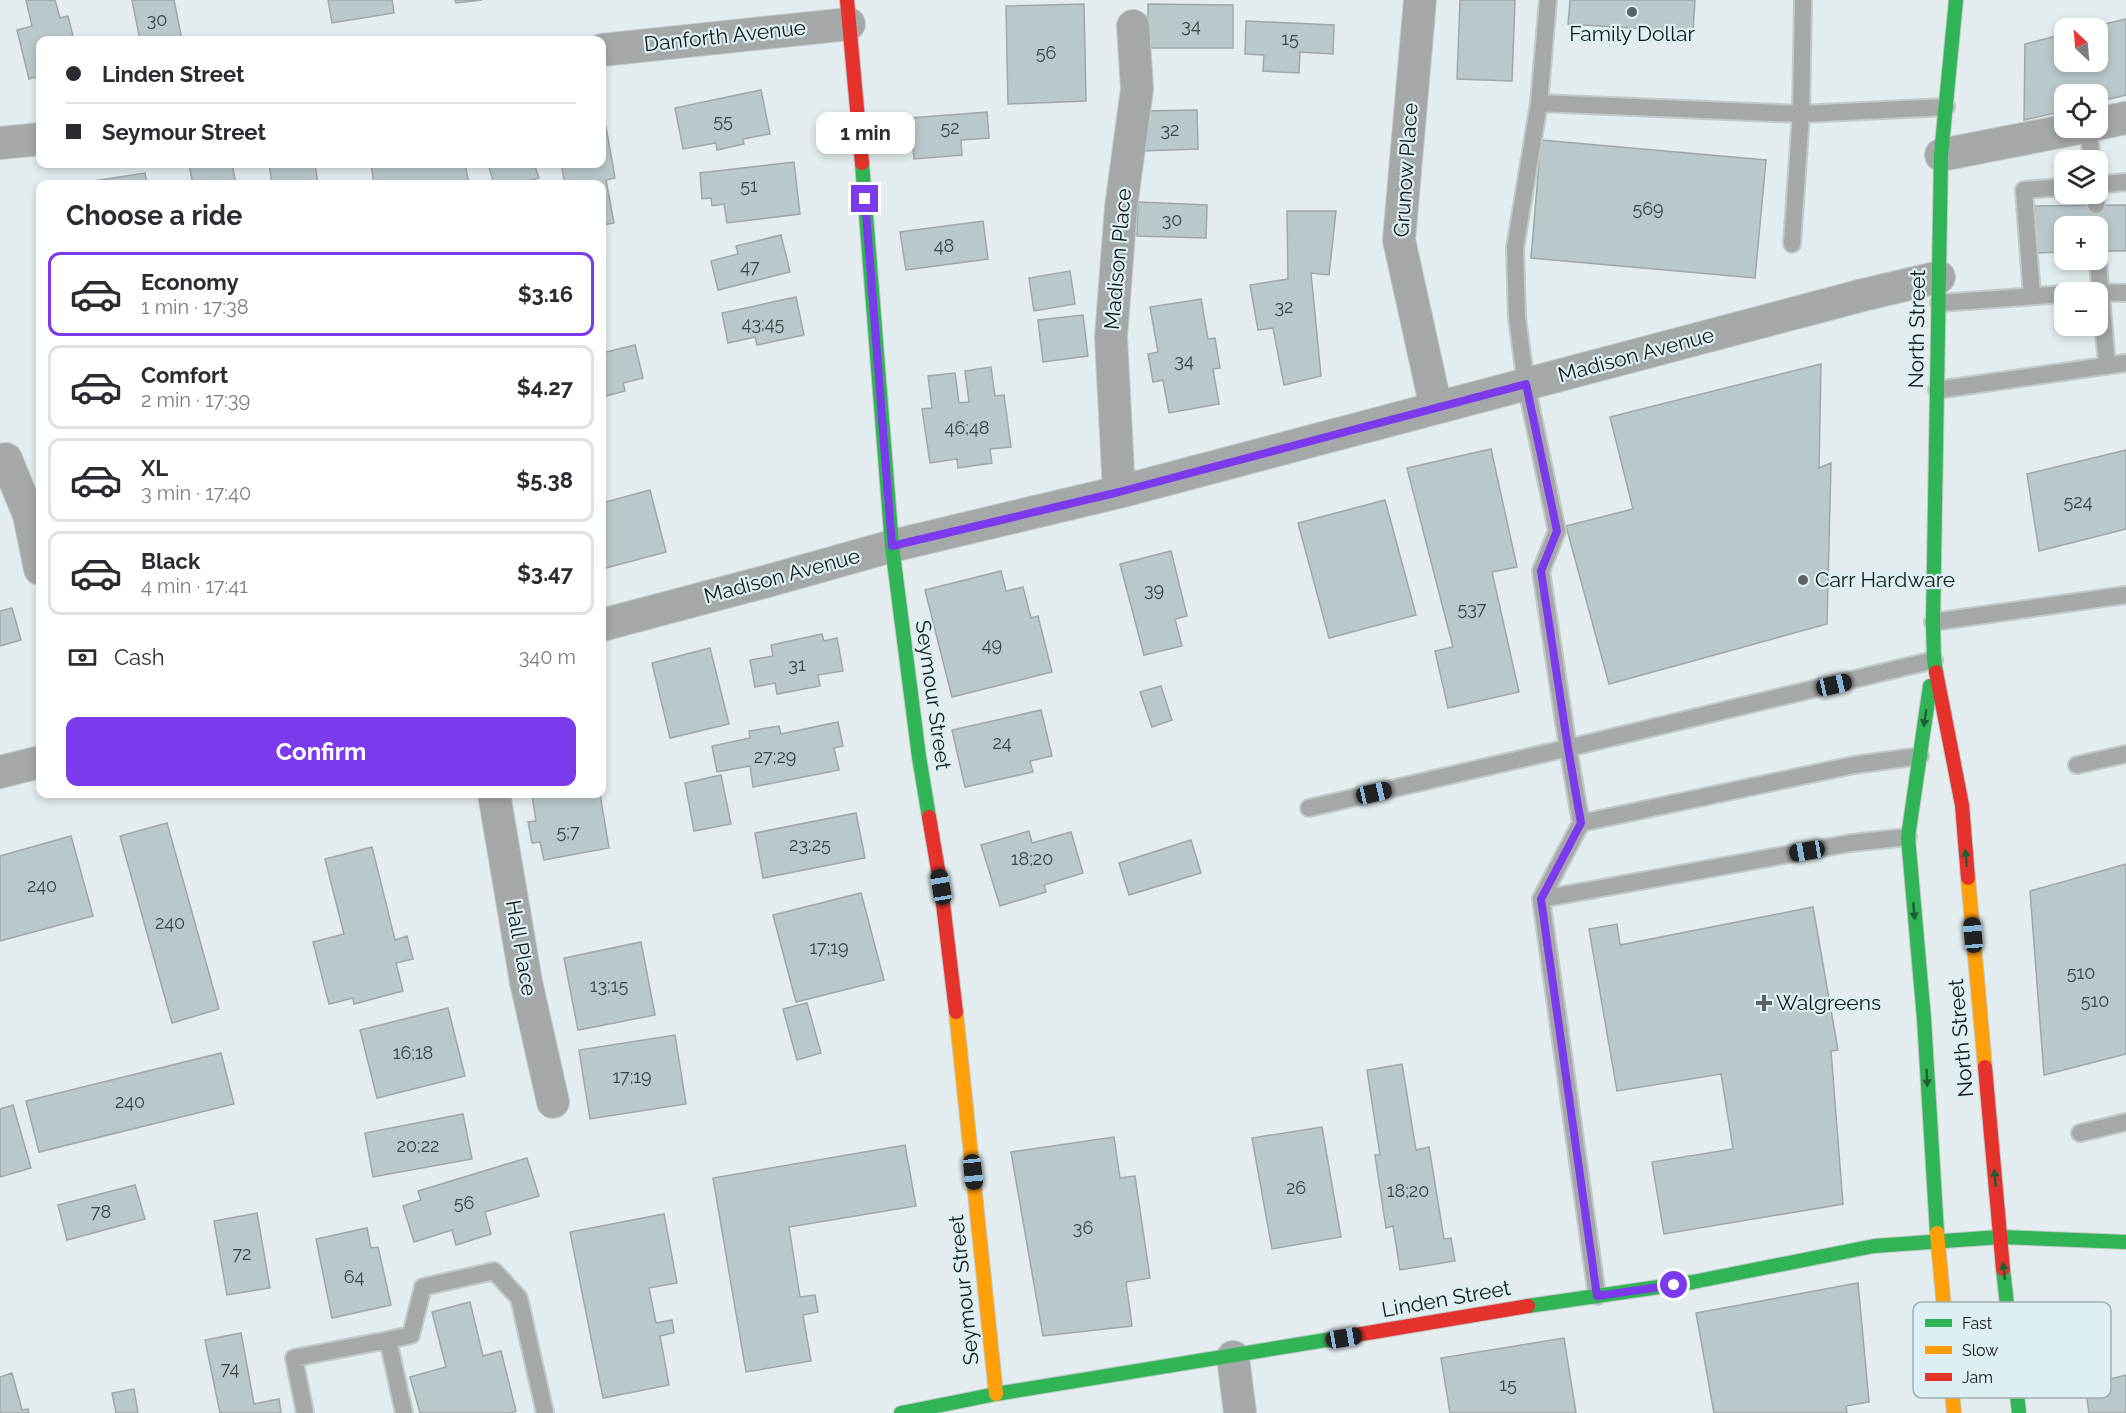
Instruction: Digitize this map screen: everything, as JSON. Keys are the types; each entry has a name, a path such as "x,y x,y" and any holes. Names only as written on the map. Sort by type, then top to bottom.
{"street":[{"name":"Grunow Place","path":"1420,0 1399,240 1436,408"},
{"name":"North Street","path":"1956,0 1941,154 1934,660 1962,805 2007,1302"},
{"name":"Danforth Avenue","path":"606,49 848,12"},
{"name":"Seymour Street","path":"848,12 869,242 892,546 919,757 941,887 967,1107 996,1404"},
{"name":"Madison Place","path":"1119,492 1111,337 1121,207 1137,89 1133,26"},
{"path":"2108,122 2126,118"},
{"path":"1941,154 2054,133"},
{"path":"0,143 36,139"},
{"name":"Madison Avenue","path":"606,624 892,546 1119,492 1885,290 1939,290"},
{"path":"0,460 6,459 29,515 36,549"},
{"name":"North Street","path":"1934,660 1908,837 1924,1019 1944,1302"},
{"path":"0,772 36,763"},
{"name":"Hall Place","path":"495,798 526,982 553,1102"},
{"name":"Linden Street","path":"901,1413 996,1404 1233,1357 1498,1310 1693,1282 1874,1246 2000,1237 2126,1242"},
{"path":"1233,1357 1240,1413"},
{"name":"North Street","path":"1953,1398 1954,1413"},
{"name":"North Street","path":"2017,1398 2019,1413"}],"lane":[{"path":"1548,0 1539,103 1515,248 1517,318 1526,384 1557,531 1541,571 1581,823 1541,899 1597,1296"},
{"path":"1792,244 1801,114 1803,0"},
{"path":"1539,103 1801,114 1946,107"},
{"path":"2108,184 2126,182"},
{"path":"2032,296 2024,190 2054,188"},
{"path":"1939,290 2032,296 2054,295"},
{"path":"2108,292 2126,292"},
{"path":"2103,336 2107,366"},
{"path":"1937,390 2126,363"},
{"path":"1933,622 2126,595"},
{"path":"1309,808 1934,660"},
{"path":"2077,765 2126,754"},
{"path":"1581,823 1854,765 1920,756"},
{"path":"1541,899 1851,843 1908,837"},
{"path":"2080,1132 2126,1122"},
{"path":"305,1413 294,1358 411,1335 423,1287 494,1271 519,1298 545,1413"},
{"path":"388,1340 404,1413"}],"building":[{"path":"26,0 55,0 60,18 68,16 73,36 36,36 36,77 29,79 17,30 32,26"},
{"path":"132,0 174,0 181,36 139,36"},
{"path":"328,0 392,0 394,13 332,23"},
{"path":"455,0 482,0 456,3"},
{"path":"1460,0 1515,0 1512,81 1457,79"},
{"name":"Family Dollar","path":"1570,0 1695,0 1693,32 1568,24"},
{"path":"1084,4 1086,101 1008,104 1006,6"},
{"path":"1148,4 1233,5 1233,48 1148,48"},
{"path":"2126,19 2126,95 2108,99 2108,84 2054,84 2054,113 2024,120 2025,44 2054,37 2054,72 2108,72 2108,23"},
{"path":"1246,21 1334,25 1333,54 1300,52 1299,73 1263,71 1264,55 1245,54"},
{"path":"761,90 770,134 743,139 744,144 717,150 716,143 683,149 675,108"},
{"path":"1197,110 1198,149 1142,151 1141,111"},
{"path":"987,112 989,138 961,140 962,155 914,159 910,118"},
{"path":"606,127 615,178 564,180 562,168 606,168"},
{"path":"1541,140 1766,160 1755,278 1531,258"},
{"path":"794,162 800,214 727,223 724,204 712,206 711,198 702,199 700,173"},
{"path":"190,168 233,168 235,180 192,180"},
{"path":"270,168 316,168 317,180 271,180"},
{"path":"372,168 466,168 468,180 373,180"},
{"path":"489,168 535,168 539,178 532,180 493,180"},
{"path":"145,173 146,180 100,180"},
{"path":"606,180 614,223 606,224"},
{"path":"1138,202 1207,205 1206,238 1137,236"},
{"path":"2126,205 2126,251 2108,251 2108,216 2054,216 2054,252 2035,253 2035,206"},
{"path":"1287,211 1336,211 1329,275 1311,273 1321,376 1284,385 1273,328 1258,330 1250,285 1288,279"},
{"path":"983,221 988,259 906,270 900,232"},
{"path":"781,235 790,272 718,290 711,261 738,254 736,246"},
{"path":"1070,271 1075,304 1034,311 1029,278"},
{"path":"796,297 804,335 757,345 755,337 728,343 722,313"},
{"path":"1201,299 1208,339 1215,338 1220,368 1213,369 1219,404 1169,413 1163,380 1153,382 1148,354 1158,352 1150,307"},
{"path":"1083,315 1088,356 1043,362 1038,320"},
{"path":"635,345 643,378 623,383 625,391 606,396 606,352"},
{"path":"1821,364 1819,468 1831,463 1827,624 1609,684 1566,526 1633,509 1610,417"},
{"path":"991,367 995,396 1004,395 1011,447 990,449 992,463 958,468 957,459 930,463 922,409 932,408 928,376 955,373 959,403 969,402 965,371"},
{"path":"1491,449 1517,567 1492,572 1519,692 1448,708 1435,651 1453,647 1407,468"},
{"path":"2126,450 2126,529 2039,551 2027,474"},
{"path":"650,490 666,552 606,568 606,502"},
{"path":"1385,500 1416,615 1329,638 1298,523"},
{"path":"1171,551 1187,616 1175,619 1182,646 1144,655 1120,564"},
{"path":"1001,571 1006,591 1023,587 1031,618 1038,616 1052,672 952,697 925,590"},
{"path":"12,608 21,640 0,646 0,611"},
{"path":"822,634 824,641 837,638 843,671 818,675 820,686 777,694 775,683 755,687 750,660 773,656 771,645"},
{"path":"710,648 729,724 670,738 652,663"},
{"path":"1161,686 1172,720 1152,727 1140,692"},
{"path":"1041,710 1052,756 1030,761 1033,772 965,787 952,730"},
{"path":"838,722 843,746 834,748 839,770 753,787 750,766 717,772 712,746 750,738 749,731 779,726 781,734"},
{"path":"721,775 731,824 694,831 685,783"},
{"path":"532,798 601,798 609,848 544,860 540,842 532,843 528,822 536,821"},
{"path":"856,813 865,858 763,878 755,833"},
{"path":"167,823 219,1009 172,1023 120,836"},
{"path":"1029,831 1032,843 1071,832 1083,873 1044,885 1046,892 1000,906 981,845"},
{"path":"71,836 93,916 0,941 0,856"},
{"path":"1191,840 1201,873 1129,895 1119,863"},
{"path":"372,847 395,940 407,936 413,959 396,963 403,991 354,1004 353,998 329,1004 313,942 344,934 325,859"},
{"path":"2126,864 2126,1054 2044,1075 2030,891"},
{"path":"861,893 884,980 796,1002 773,915"},
{"path":"1813,907 1838,1050 1831,1051 1843,1204 1664,1234 1652,1162 1733,1149 1721,1074 1617,1091 1589,929 1617,924 1620,945"},
{"path":"641,942 655,1015 578,1030 564,958"},
{"path":"807,1003 821,1053 797,1060 783,1009"},
{"path":"448,1008 465,1076 377,1098 360,1030"},
{"path":"675,1035 686,1104 590,1119 579,1050"},
{"path":"221,1053 234,1104 39,1152 26,1101"},
{"path":"1402,1064 1416,1150 1429,1147 1444,1239 1451,1238 1455,1261 1400,1270 1393,1226 1386,1228 1375,1155 1380,1155 1367,1070"},
{"path":"13,1105 31,1168 0,1177 0,1109"},
{"path":"463,1114 472,1159 373,1177 365,1133"},
{"path":"1322,1127 1341,1237 1272,1249 1252,1138"},
{"path":"1114,1137 1120,1178 1135,1176 1150,1278 1126,1282 1132,1326 1043,1336 1011,1152"},
{"path":"905,1145 916,1206 789,1227 800,1297 815,1295 818,1312 803,1315 811,1361 746,1372 713,1178"},
{"path":"527,1158 539,1196 485,1212 491,1234 456,1245 452,1230 414,1242 403,1206 421,1200 418,1191"},
{"path":"135,1185 145,1219 67,1240 58,1205"},
{"path":"257,1213 270,1288 227,1295 214,1221"},
{"path":"664,1214 677,1283 649,1288 656,1323 672,1320 674,1333 660,1336 669,1385 603,1398 570,1232"},
{"path":"367,1228 371,1248 378,1247 391,1305 332,1318 316,1239"},
{"path":"1858,1283 1869,1402 1846,1406 1847,1413 1714,1413 1696,1313"},
{"path":"470,1302 483,1356 501,1351 516,1411 510,1413 420,1413 410,1377 446,1367 432,1312"},
{"path":"241,1333 254,1404 279,1399 281,1413 220,1413 205,1340"},
{"path":"1564,1338 1576,1413 1450,1413 1441,1358"},
{"path":"12,1373 22,1410 28,1409 29,1413 0,1413 0,1377"},
{"path":"2126,1375 2126,1413 2089,1413 2087,1398 2111,1398 2111,1379"},
{"path":"134,1389 138,1413 116,1413 112,1393"}],"traffic: fast":[{"path":"1936,672 1933,622 1941,155 1956,0"},
{"path":"862,163 892,546 929,817"},
{"path":"1930,686 1908,837 1924,1019 1937,1233"},
{"path":"1528,1306 1693,1282 1874,1246 2000,1237 2126,1242"},
{"path":"2003,1269 2007,1302"},
{"path":"901,1413 996,1394 1332,1339"},
{"path":"2017,1398 2019,1413"}],"traffic: slow":[{"path":"1968,878 1985,1067"},
{"path":"956,1012 996,1394"},
{"path":"1937,1233 1944,1302"},
{"path":"1953,1398 1954,1413"}],"traffic: jam":[{"path":"847,0 862,163"},
{"path":"1936,672 1962,805 1968,878"},
{"path":"929,817 941,887 956,1012"},
{"path":"1985,1067 2003,1269"},
{"path":"1332,1339 1528,1306"}],"place":[{"name":"Family Dollar","path":"1632,12"},
{"name":"Carr Hardware","path":"1803,580"},
{"name":"Walgreens","path":"1764,1003"}],"route":[{"path":"865,199 892,546 1119,492 1526,384 1557,531 1541,571 1581,823 1541,899 1597,1296 1674,1285"}]}
